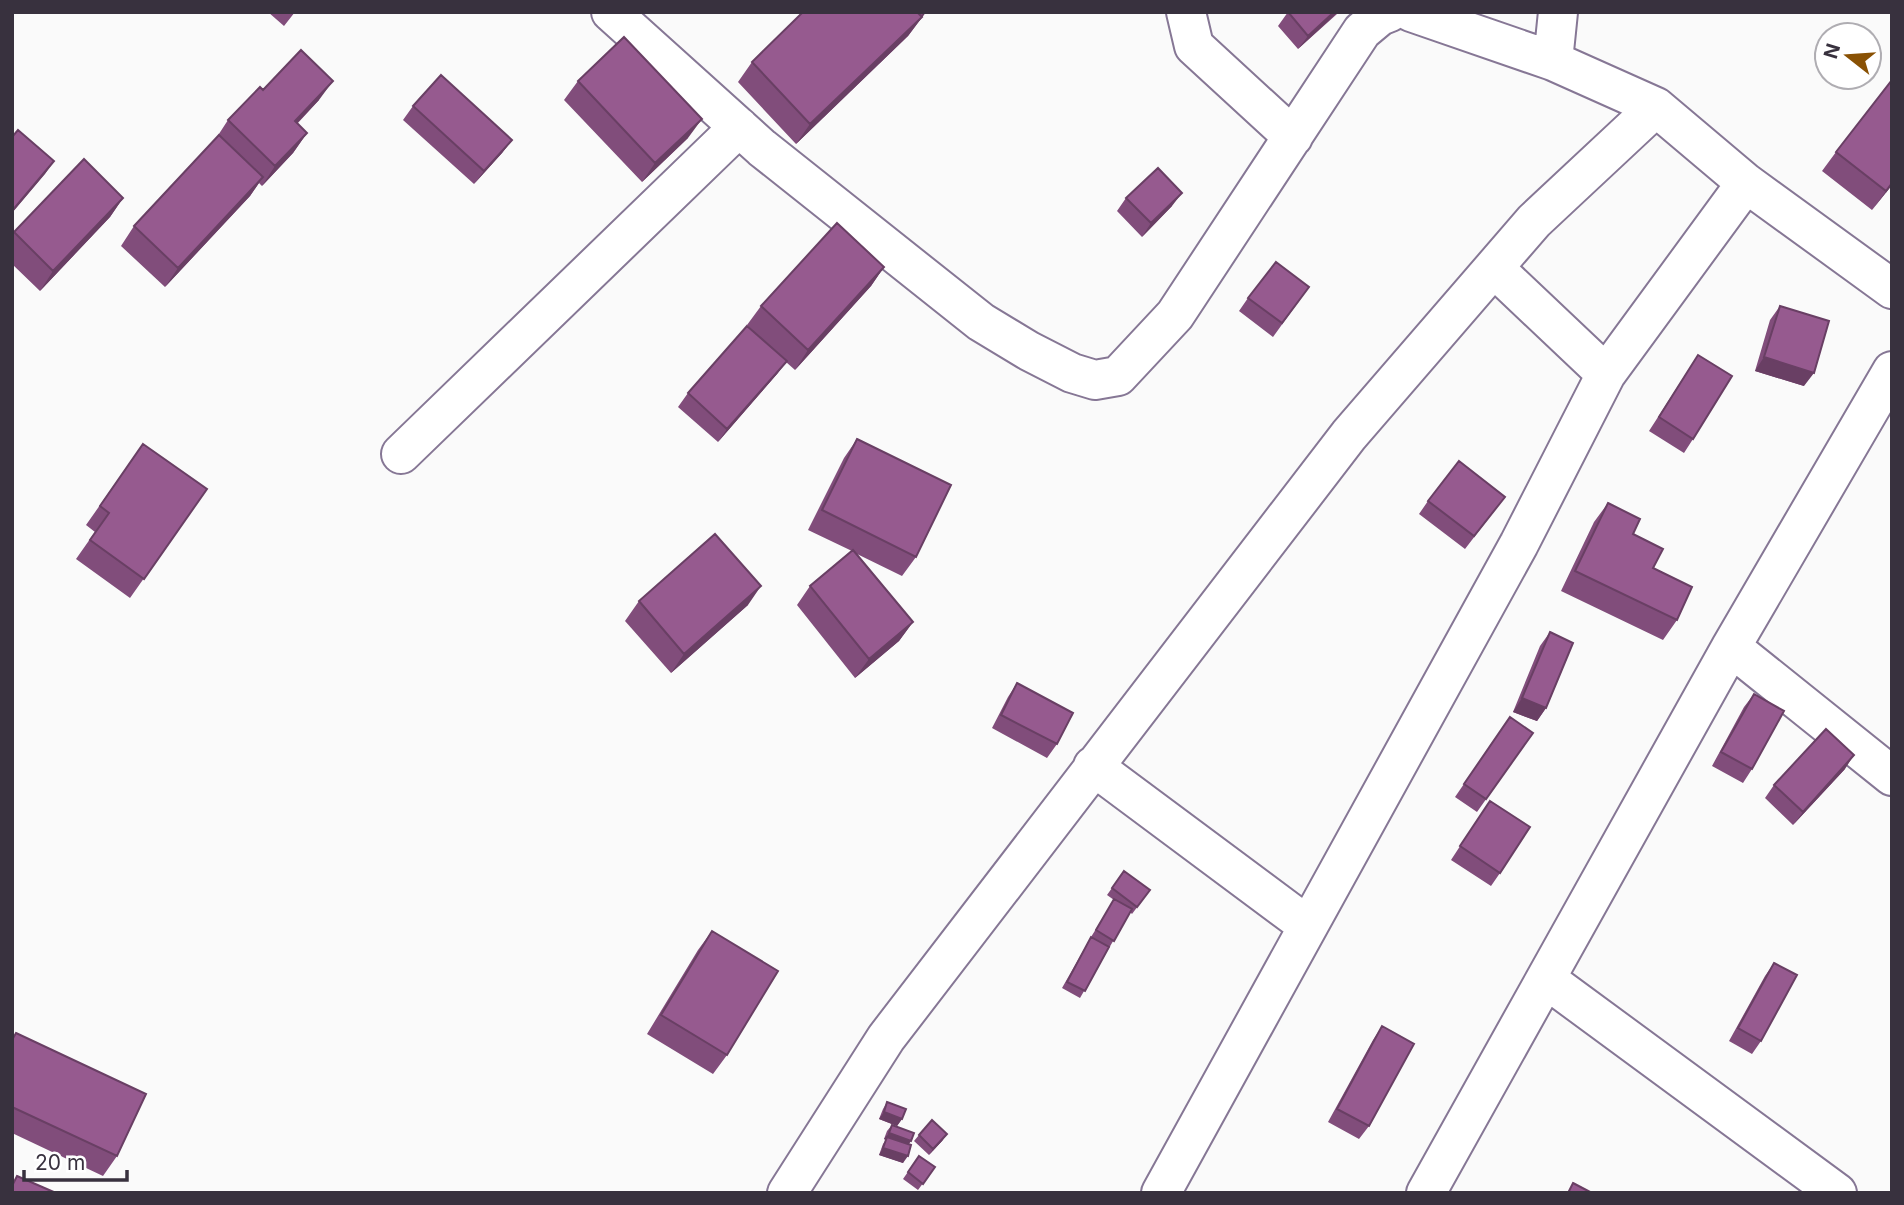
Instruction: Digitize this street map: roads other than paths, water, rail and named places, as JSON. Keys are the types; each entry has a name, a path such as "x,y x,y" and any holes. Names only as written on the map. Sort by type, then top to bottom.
{"street":[{"path":"611,12 739,127 981,322 1050,362 1095,380 1118,376 1175,315 1362,31 1380,16 1390,12"},
{"path":"1186,12 1194,46 1293,136"},
{"path":"1411,12 1553,61 1656,107 1746,183 1892,289"},
{"path":"1553,61 1558,12"},
{"path":"787,1193 886,1038 1349,435 1534,221 1656,107"},
{"path":"401,454 739,127"},
{"path":"1161,1193 1519,544 1606,374 1746,183"},
{"path":"1494,268 1606,374"},
{"path":"1426,1193 1731,648 1892,371"},
{"path":"1731,648 1892,776"},
{"path":"1093,766 1308,926"},
{"path":"1545,979 1836,1193"}]}
